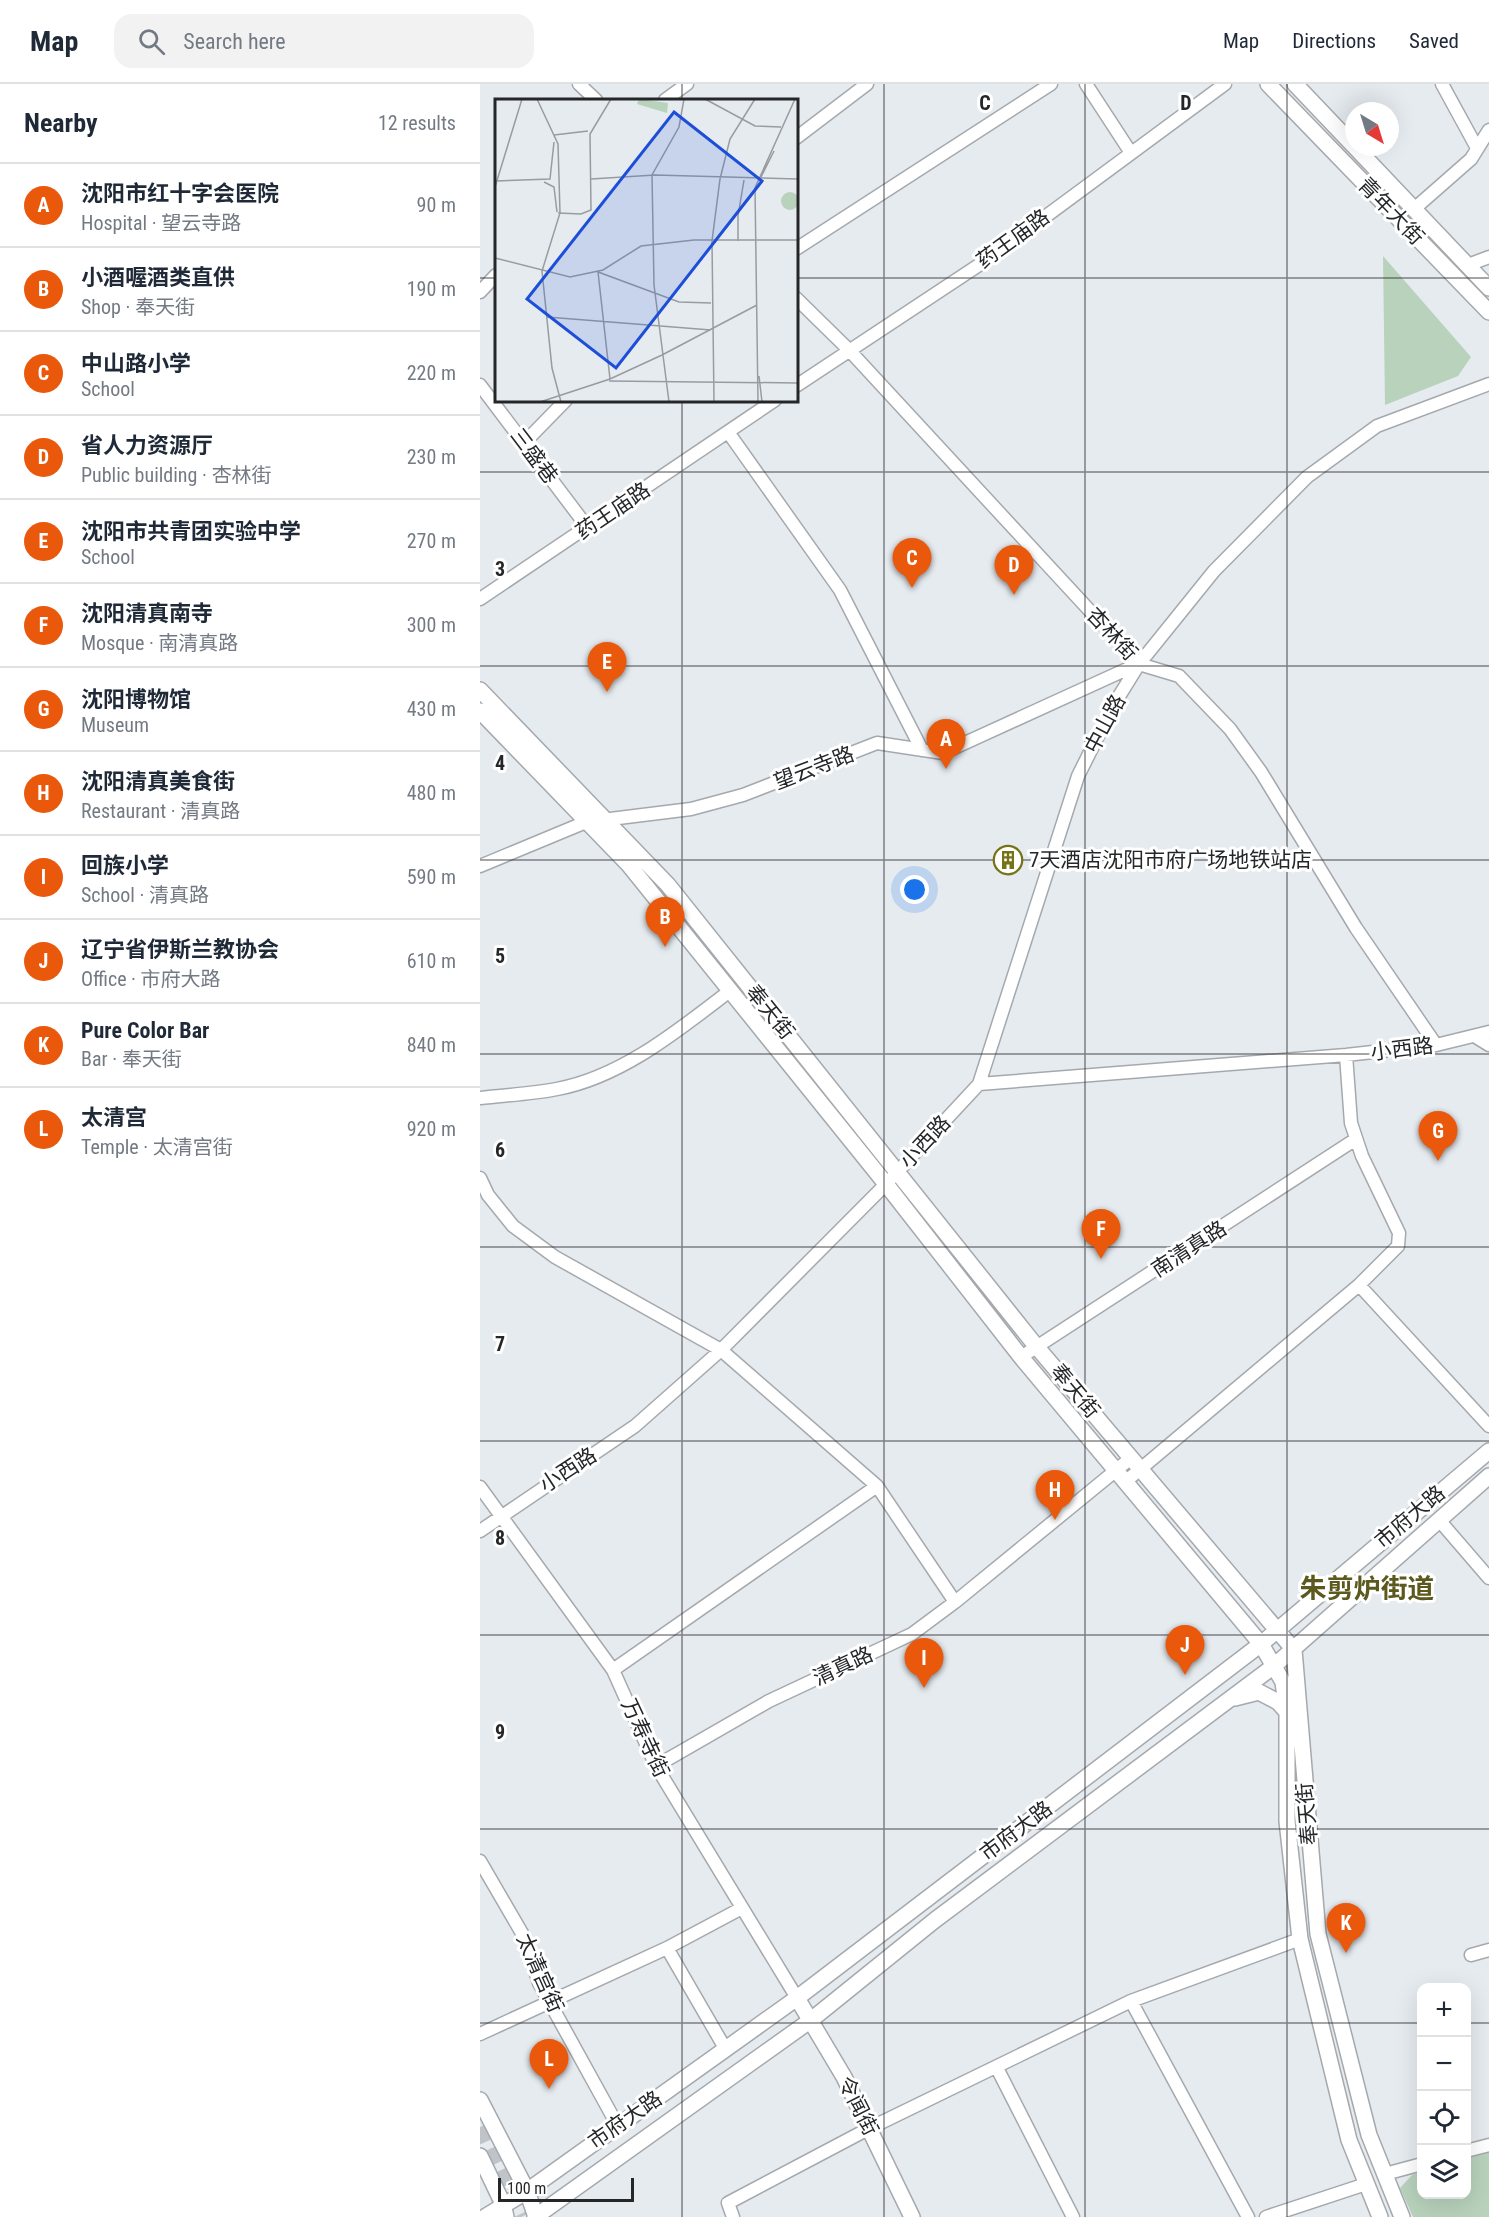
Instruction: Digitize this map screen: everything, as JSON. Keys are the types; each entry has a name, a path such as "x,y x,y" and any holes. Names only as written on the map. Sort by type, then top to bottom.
{"main road":[{"name":"青年大街","path":"1268,84 1489,312"},
{"name":"青年大街","path":"1294,84 1345,138"},
{"name":"青年大街","path":"1363,156 1489,288"},
{"name":"奉天街","path":"480,690 668,885 1036,1346 1294,1650 1318,1934 1369,2134 1402,2217"},
{"name":"奉天街","path":"480,711 629,865 886,1184 1021,1357 1261,1644 1283,1682 1287,1712 1287,1821 1300,1940 1349,2140 1380,2217"},
{"name":"市府大路","path":"485,2217 504,2210 527,2191 797,1998 1261,1644 1489,1451"},
{"name":"市府大路","path":"536,2217 811,2020 935,1920 1274,1666 1489,1476"},
{"path":"1229,1700 1259,1692 1273,1699 1287,1712"},
{"name":"令闻街","path":"797,1998 870,2128 912,2217"},
{"path":"480,2100 527,2191 536,2217"},
{"path":"480,2156 504,2210"}],"street":[{"path":"579,84 595,99"},
{"path":"666,99 687,84"},
{"path":"798,136 867,84"},
{"path":"798,248 1051,84"},
{"path":"1086,84 1131,153"},
{"name":"药王庙路","path":"798,385 988,259 1225,84"},
{"path":"1442,84 1477,148"},
{"path":"1414,209 1471,159 1489,130"},
{"path":"1468,265 1489,257"},
{"path":"480,292 495,276"},
{"name":"杏林街","path":"798,300 849,350 1139,664 1179,676 1230,729 1261,772 1356,928 1436,1045"},
{"name":"中山路","path":"979,1084 1078,776 1113,706 1139,664 1214,571 1307,477 1377,426 1489,384"},
{"name":"三盛巷","path":"480,385 588,528"},
{"path":"524,443 564,402"},
{"name":"药王庙路","path":"480,599 771,402"},
{"path":"728,432 840,590 922,750"},
{"name":"望云寺路","path":"480,866 586,822 691,809 743,795 877,743 943,753 1139,664"},
{"path":"480,1098 559,1089 609,1071 657,1047 731,990"},
{"name":"小西路","path":"480,1531 635,1426 721,1350 886,1184 979,1084 1346,1055 1436,1045 1489,1032"},
{"path":"1476,1037 1489,1044"},
{"name":"清真路","path":"656,1766 769,1701 912,1634 1121,1476 1359,1285 1398,1246 1399,1233 1362,1156 1351,1123 1346,1055"},
{"name":"南清真路","path":"1021,1357 1356,1139"},
{"path":"480,1178 488,1195 513,1226 547,1251 721,1350 877,1486 955,1602"},
{"path":"1359,1285 1489,1426"},
{"path":"613,1670 877,1486"},
{"name":"万寿寺街","path":"480,1487 613,1670 656,1766 797,1998"},
{"path":"1439,1520 1489,1578"},
{"name":"太清宫街","path":"480,1861 523,1935 539,1983 614,2119"},
{"path":"480,2034 667,1948 742,1908"},
{"path":"734,2217 728,2204 870,2128 1131,2001 1300,1940"},
{"path":"667,1948 722,2043"},
{"path":"1471,1955 1489,1950"},
{"path":"1131,2001 1248,2217"},
{"path":"997,2068 1073,2217"},
{"path":"1471,2150 1489,2145"},
{"path":"1385,2174 1417,2165"},
{"path":"1266,2217 1366,2184"}],"green space":[{"path":"1383,256 1471,357 1458,376 1385,405"},
{"path":"1489,2152 1489,2217 1413,2217 1400,2188 1412,2175 1417,2173 1417,2199 1471,2199 1471,2157"}],"tunnel":[{"path":"480,2127 521,2217"}],"place":[{"name":"中山路小学","path":"912,588"},
{"name":"省人力资源厅","path":"1014,595"},
{"name":"沈阳市共青团实验中学","path":"607,692"},
{"name":"沈阳市红十字会医院","path":"946,769"},
{"name":"7天酒店沈阳市府广场地铁站店","path":"1008,860"},
{"name":"小酒喔酒类直供","path":"665,947"},
{"name":"沈阳博物馆","path":"1438,1161"},
{"name":"沈阳清真南寺","path":"1101,1259"},
{"name":"沈阳清真美食街","path":"1055,1520"},
{"name":"辽宁省伊斯兰教协会","path":"1185,1675"},
{"name":"回族小学","path":"924,1688"},
{"name":"Pure Color Bar","path":"1346,1953"},
{"name":"太清宫","path":"549,2089"}],"district":[{"name":"朱剪炉街道","path":"1367,1589"}]}
